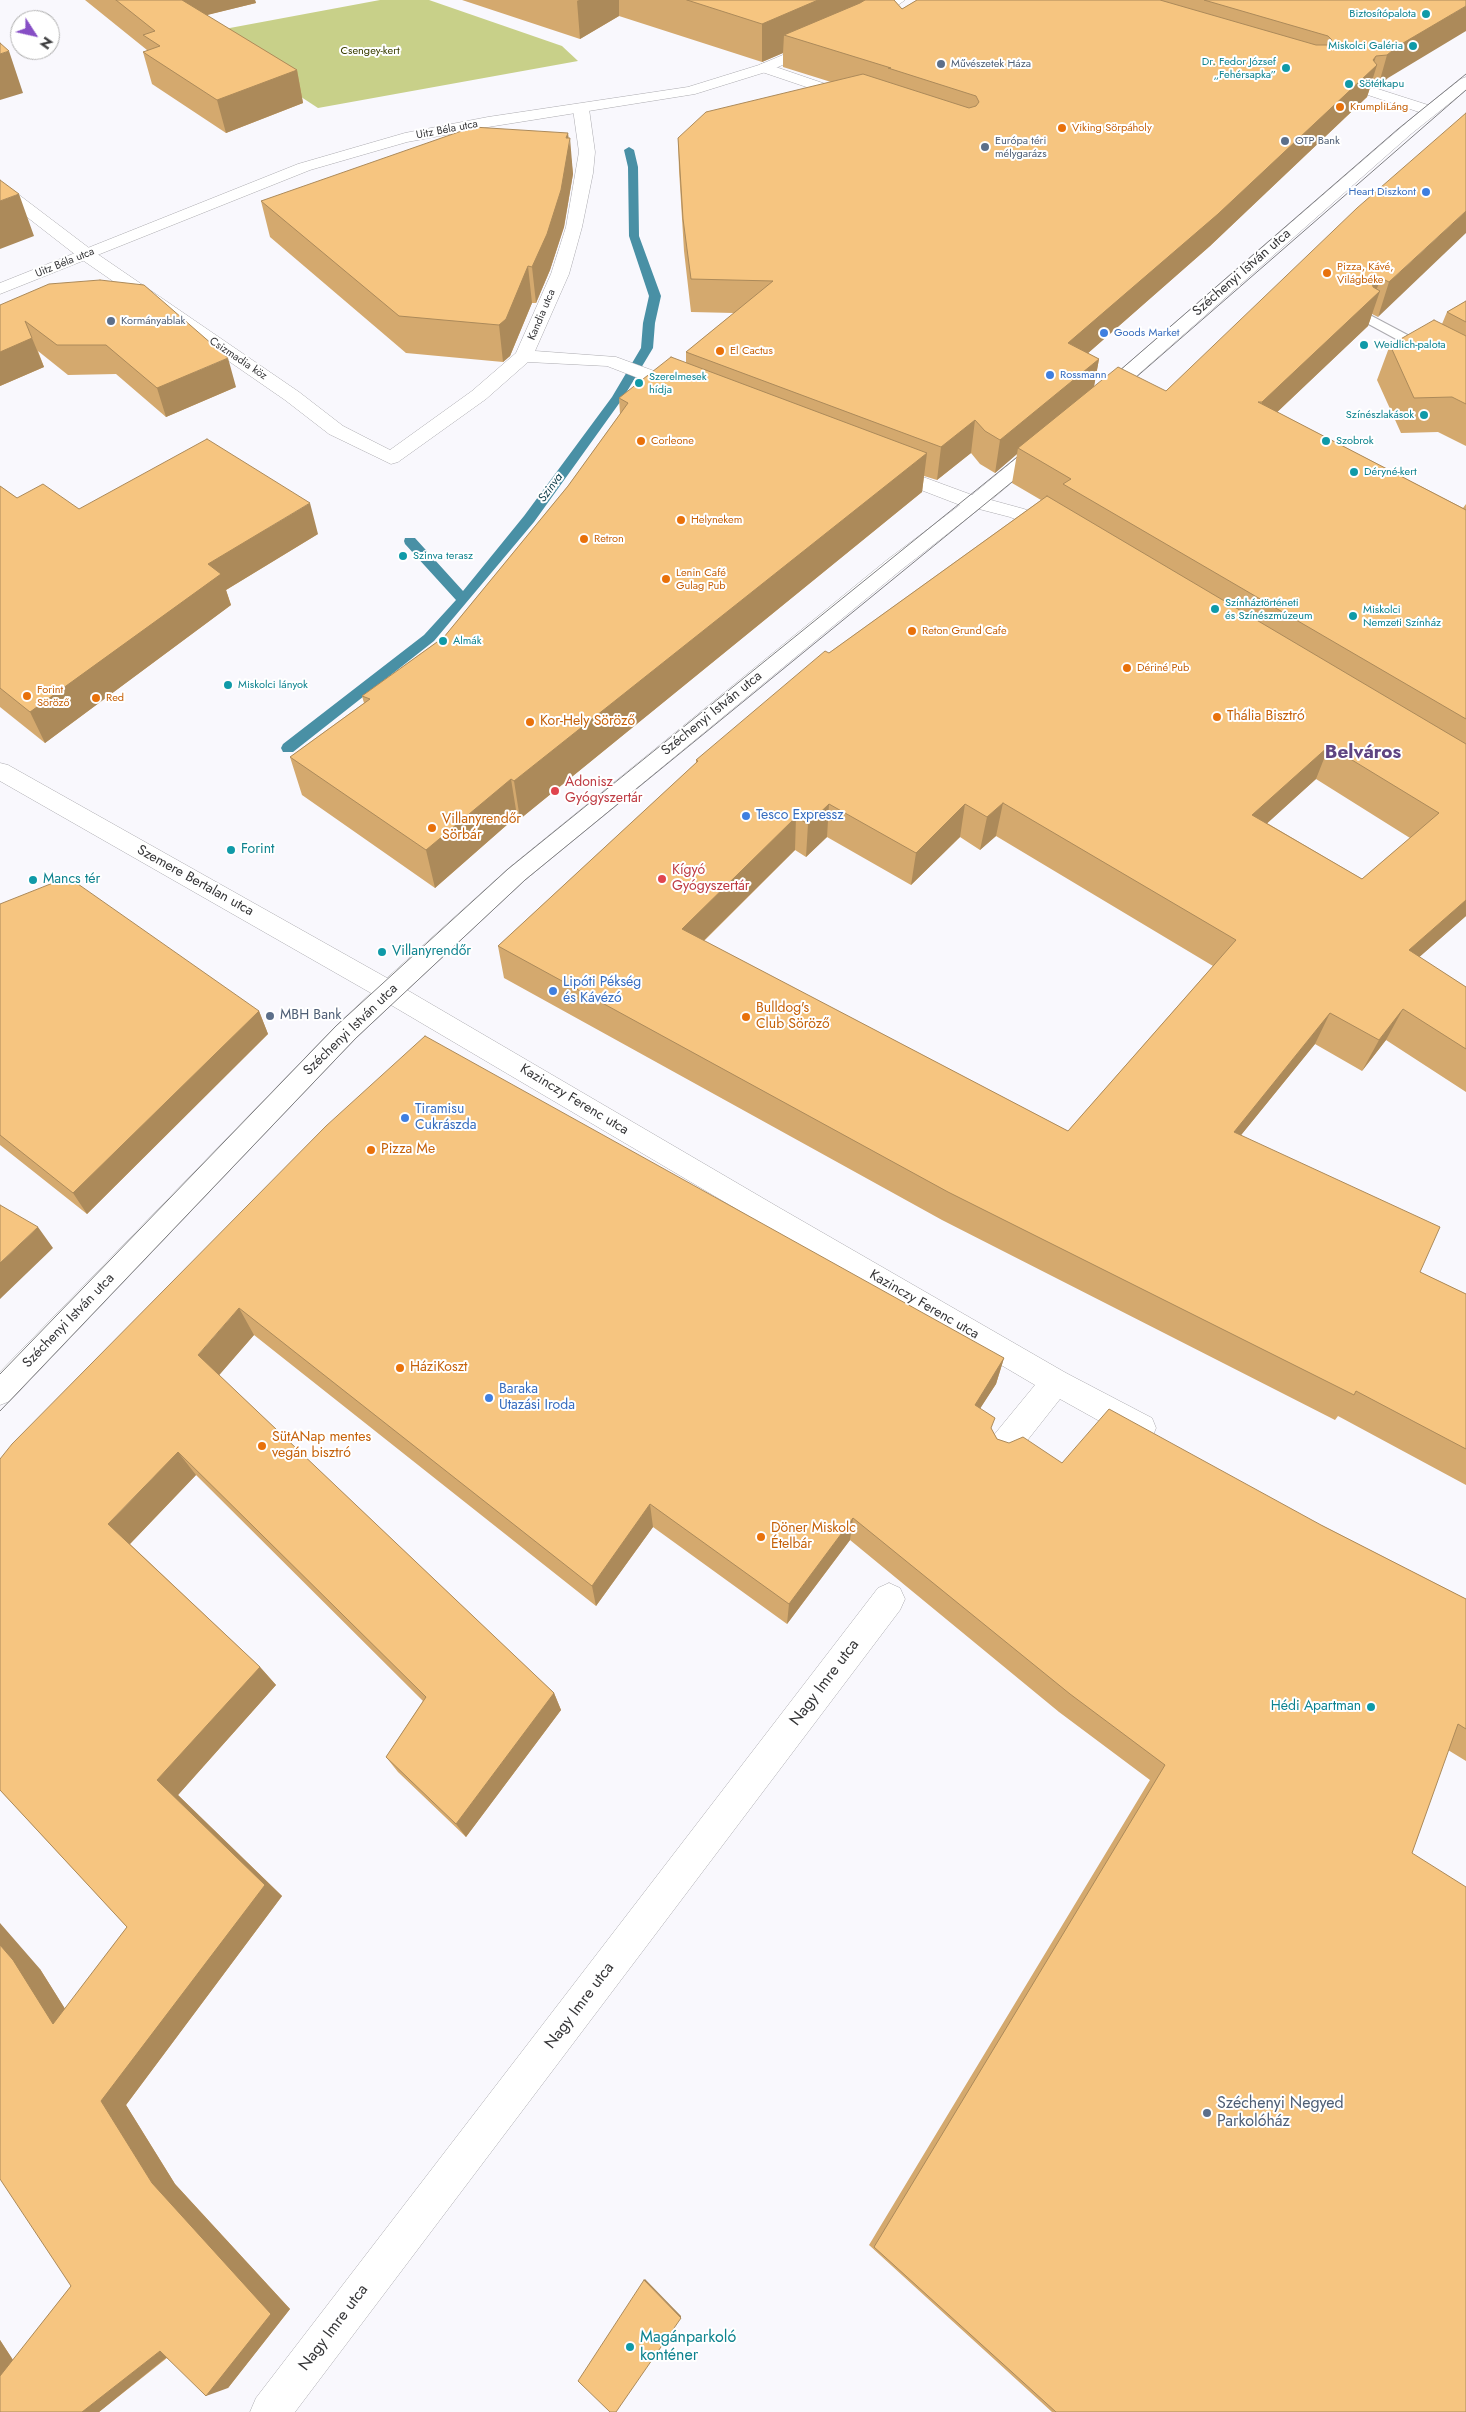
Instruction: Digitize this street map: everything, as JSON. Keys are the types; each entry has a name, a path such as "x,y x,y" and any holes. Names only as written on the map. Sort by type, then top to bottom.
{"street":[{"path":"852,30 898,0"},
{"name":"Uitz Béla utca","path":"0,289 87,255 158,224 304,168 405,138 488,122 690,91 764,68 835,38"},
{"path":"764,68 866,102"},
{"name":"Széchenyi István utca","path":"1090,407 1431,111 1465,85"},
{"path":"1373,92 1431,111"},
{"name":"Kandia utca","path":"392,458 479,396 524,356 560,274 574,227 585,173 587,152 581,109"},
{"name":"Csizmadia köz","path":"0,188 87,255 292,396 336,430 392,458"},
{"path":"524,356 610,361 651,377 694,398"},
{"name":"Széchenyi István utca","path":"0,1392 346,1032 517,874 894,565 975,503 1054,437"},
{"path":"875,466 975,503 1017,513 1050,525 1075,540"},
{"name":"Szemere Bertalan utca","path":"4,777 390,992"},
{"name":"Kazinczy Ferenc utca","path":"390,992 759,1210 1056,1382 1168,1442"},
{"path":"1000,1451 1056,1382"},
{"name":"Nagy Imre utca","path":"270,2412 889,1599"}],"lane":[{"path":"1368,318 1466,372"}],"green space":[{"name":"Csengey-kert","path":"380,0 429,0 562,46 578,61 318,108 203,33"}],"building":[{"path":"116,0 182,0 297,70 217,100 143,52 160,46 143,35 155,31"},
{"path":"687,0 818,0 762,24"},
{"path":"865,0 894,0 902,9 917,0 1160,0 1316,45 1328,45 1332,40 1328,36 1204,0 1466,0 1466,6 1398,46 1387,55 1376,56 1373,60 1377,65 1218,214 1068,343 1099,359 1000,440 985,431 975,420 941,447 686,352 773,281 691,279 683,219 678,138 706,112 863,74 969,108 976,106 979,102 976,96 784,35"},
{"path":"0,43 9,51 0,54"},
{"path":"1466,113 1466,211 1389,282 1381,278 1372,282 1373,287 1380,291 1262,402 1258,402 1466,510 1466,719 1063,484 1071,479 1018,448 1118,367 1166,391 1357,208"},
{"path":"473,127 568,133 566,138 570,138 561,190 547,234 532,267 528,266 506,319 499,325 399,316 261,201"},
{"path":"0,180 19,194 0,201"},
{"path":"100,280 144,285 228,358 157,388 106,345 57,345 25,321 32,338 0,352 0,305 49,284"},
{"path":"1466,301 1466,322 1447,312"},
{"path":"1434,320 1466,336 1466,404 1452,397 1414,398 1390,345"},
{"path":"671,357 927,453 514,781 511,779 426,850 290,757 370,699 362,696 444,637 568,486 628,403 619,398"},
{"path":"207,439 310,503 208,564 221,574 30,712 0,688 0,486 17,498 43,484 79,509"},
{"path":"1047,496 1466,744 1466,900 1409,950 1466,987 1466,1049 1403,1009 1379,1040 1330,1013 1234,1132 1440,1227 1420,1272 1466,1294 1466,1449 1356,1391 1354,1395 948,1192 498,946 698,761 696,760 825,651 829,653","holes":["1329,746 1439,813 1362,879 1252,815","1003,803 1236,940 1068,1131 682,929 796,817 808,824 829,804 916,853 965,804 987,817"]},
{"path":"68,877 259,1011 73,1193 0,1135 0,904"},
{"path":"425,1036 1004,1358 975,1405 995,1418 991,1428 997,1439 1009,1443 1023,1437 1062,1463 1109,1409 1321,1525 1466,1599 1466,1729 1458,1724 1412,1853 1466,1887 1466,2412 1056,2412 874,2247 1165,1765 1070,1694 853,1518 789,1604 650,1504 592,1586 239,1308 198,1355 554,1693 456,1824 386,1757 426,1697 178,1452 108,1524 260,1667 157,1780 265,1885 101,2101 152,2183 271,2314 206,2396 160,2351 82,2412 0,2412 0,2376 71,2286 0,2179 0,1945 13,1960 53,2024 127,1927 0,1790 0,1459 12,1444 326,1126"},
{"path":"0,1205 38,1227 0,1263"},
{"name":"Magánparkoló konténer","path":"644,2280 681,2318 616,2412 610,2412 578,2381"}],"waterway":[{"name":"Szinva","path":"463,600 529,519 617,398 647,348 649,323 655,296 634,236 633,167 629,150"},
{"path":"410,541 463,600"},
{"name":"Szinva","path":"288,748 388,672 429,638 463,600"}],"tram line":[{"path":"1111,378 1398,129 1466,74"},
{"path":"1126,386 1466,90"},
{"path":"0,1374 336,1026 508,869 1027,449"},
{"path":"0,1411 356,1038 525,880 1023,473"}],"place":[{"name":"Biztosítópalota","path":"1426,14"},
{"name":"Miskolci Galéria","path":"1413,46"},
{"name":"Művészetek Háza","path":"941,64"},
{"name":"Dr. Fedor József „Fehérsapka”","path":"1286,68"},
{"name":"Sötétkapu","path":"1349,84"},
{"name":"KrumpliLáng","path":"1340,107"},
{"name":"Viking Sörpáholy","path":"1062,128"},
{"name":"OTP Bank","path":"1285,141"},
{"name":"Európa téri mélygarázs","path":"985,147"},
{"name":"Heart Diszkont","path":"1426,192"},
{"name":"Pizza, Kávé, Világbéke","path":"1327,273"},
{"name":"Kormányablak","path":"111,321"},
{"name":"Goods Market","path":"1104,333"},
{"name":"Weidlich-palota","path":"1364,345"},
{"name":"El Cactus","path":"720,351"},
{"name":"Rossmann","path":"1050,375"},
{"name":"Szerelmesek hídja","path":"639,383"},
{"name":"Színészlakások","path":"1424,415"},
{"name":"Corleone","path":"641,441"},
{"name":"Szobrok","path":"1326,441"},
{"name":"Déryné-kert","path":"1354,472"},
{"name":"Helynekem","path":"681,520"},
{"name":"Retron","path":"584,539"},
{"name":"Szinva terasz","path":"403,556"},
{"name":"Lenin Café Gulag Pub","path":"666,579"},
{"name":"Színháztörténeti és Színészmúzeum","path":"1215,609"},
{"name":"Miskolci Nemzeti Színház","path":"1353,616"},
{"name":"Reton Grund Cafe","path":"912,631"},
{"name":"Almák","path":"443,641"},
{"name":"Dériné Pub","path":"1127,668"},
{"name":"Miskolci lányok","path":"228,685"},
{"name":"Forint Söröző","path":"27,696"},
{"name":"Red","path":"96,698"},
{"name":"Thália Bisztró","path":"1217,717"},
{"name":"Kor-Hely Söröző","path":"530,722"},
{"name":"Adonisz Gyógyszertár","path":"555,791"},
{"name":"Tesco Expressz","path":"746,816"},
{"name":"Villanyrendőr Sörbár","path":"432,828"},
{"name":"Forint","path":"231,850"},
{"name":"Kígyó Gyógyszertár","path":"662,879"},
{"name":"Mancs tér","path":"33,880"},
{"name":"Villanyrendőr","path":"382,952"},
{"name":"Lipóti Pékség és Kávézó","path":"553,991"},
{"name":"MBH Bank","path":"270,1016"},
{"name":"Bulldog's Club Söröző","path":"746,1017"},
{"name":"Tiramisu Cukrászda","path":"405,1118"},
{"name":"Pizza Me","path":"371,1150"},
{"name":"HáziKoszt","path":"400,1368"},
{"name":"Baraka Utazási Iroda","path":"489,1398"},
{"name":"SütANap mentes vegán bisztró","path":"262,1446"},
{"name":"Döner Miskolc Ételbár","path":"761,1537"},
{"name":"Hédi Apartman","path":"1371,1707"},
{"name":"Széchenyi Negyed Parkolóház","path":"1207,2113"},
{"name":"Magánparkoló konténer","path":"630,2347"}],"district":[{"name":"Belváros","path":"1363,753"}]}
